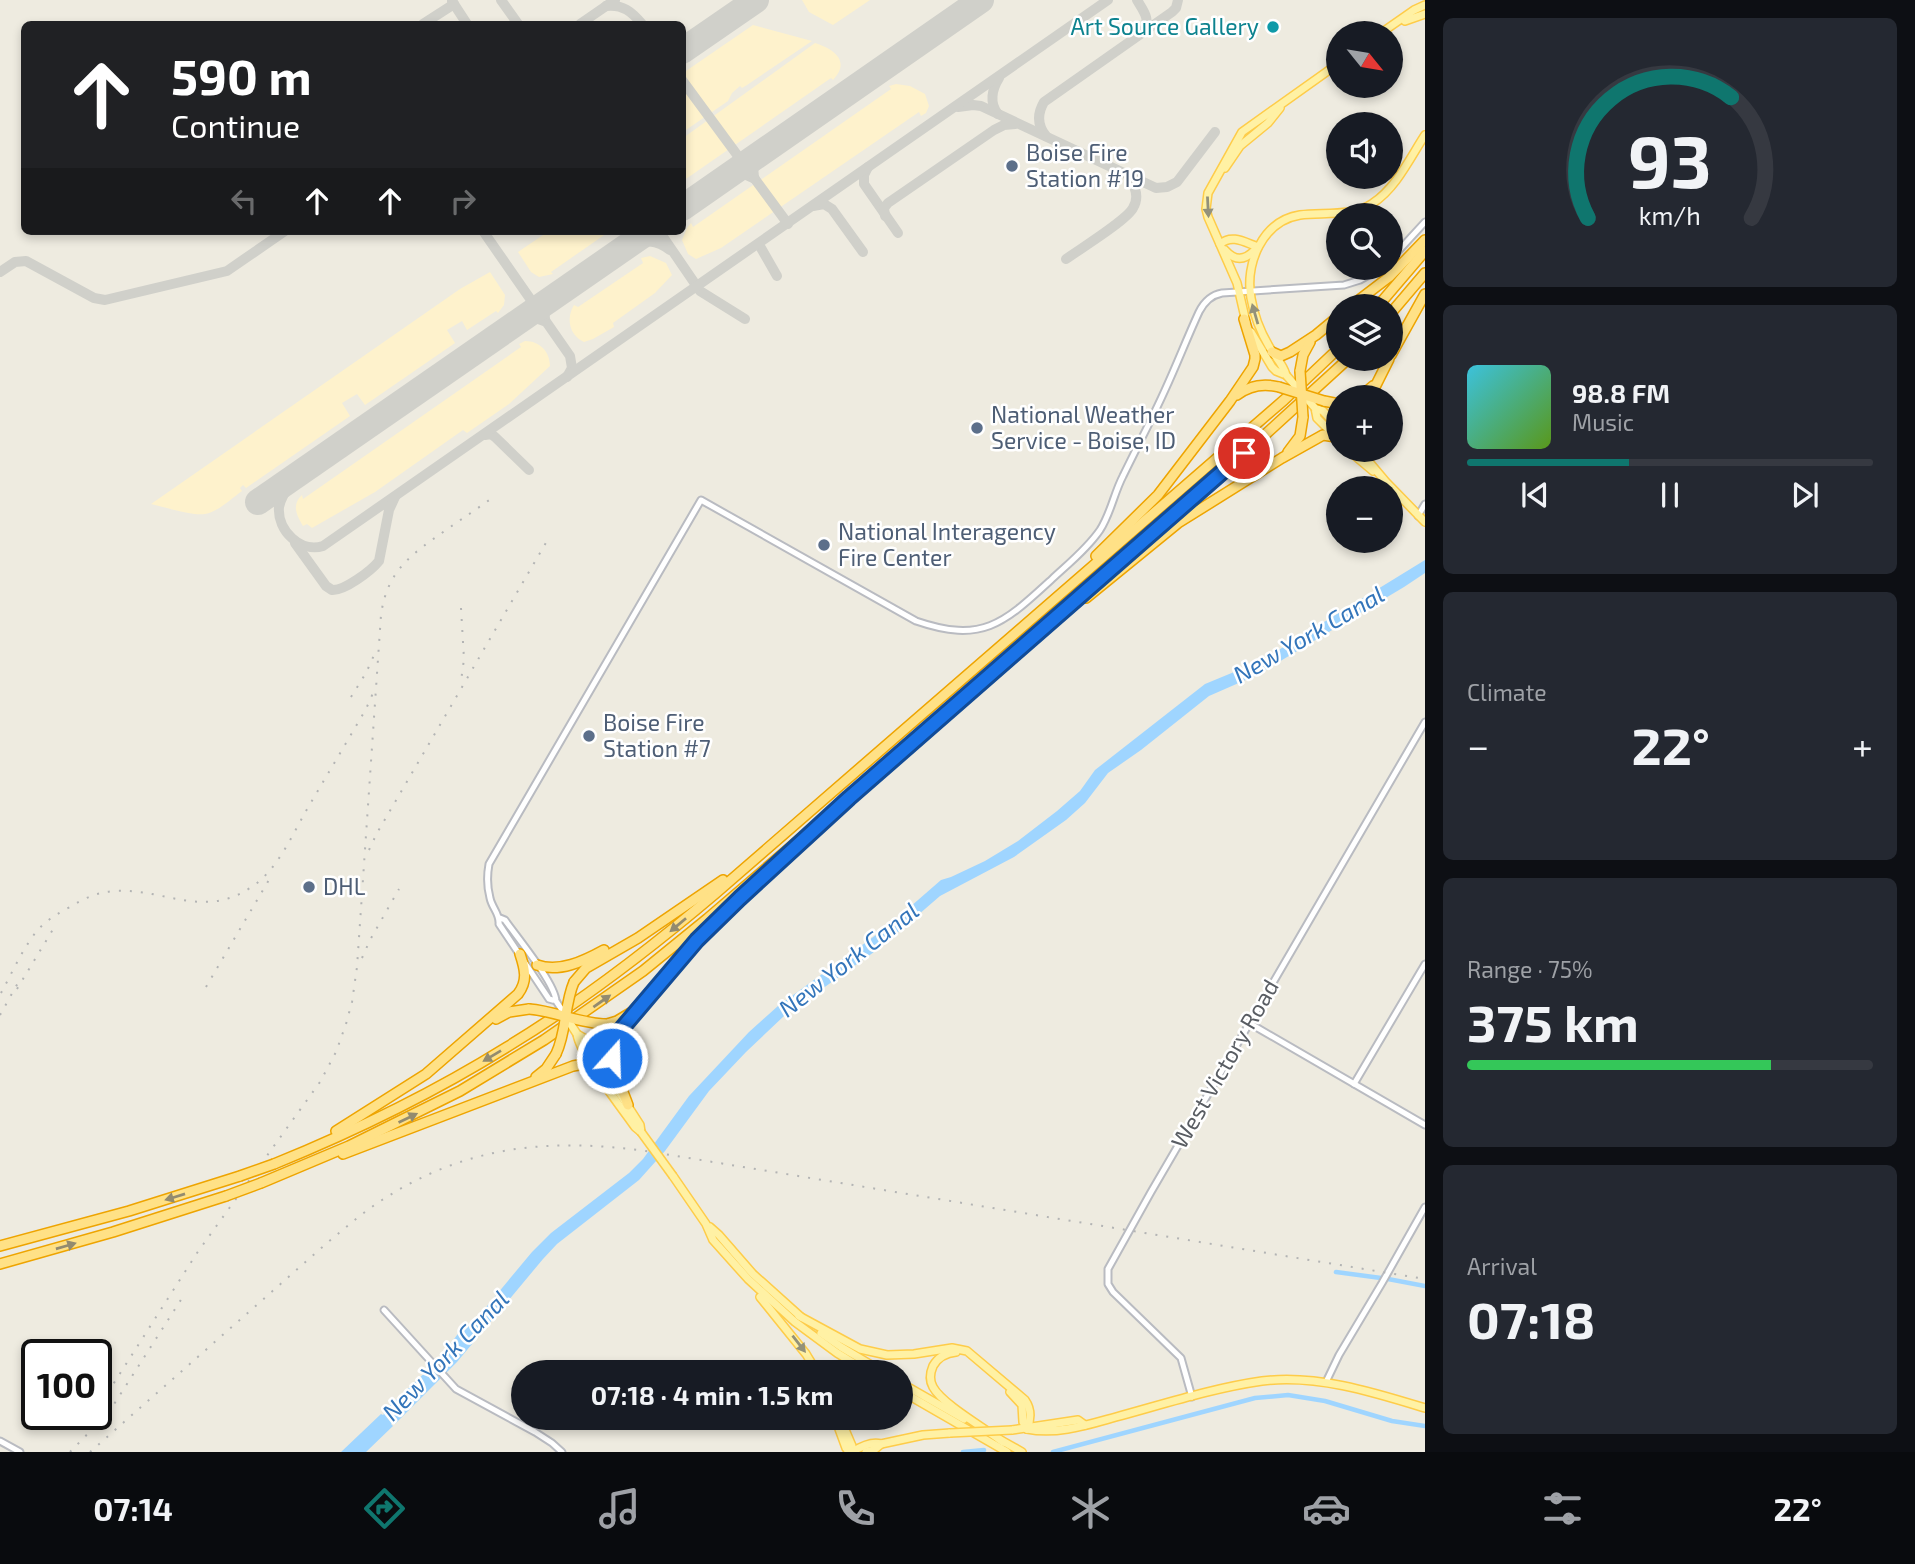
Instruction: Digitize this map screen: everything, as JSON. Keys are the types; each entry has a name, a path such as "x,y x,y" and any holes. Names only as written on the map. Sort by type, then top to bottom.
{"highway":[{"path":"1367,294 1389,277 1425,240"},
{"path":"1388,294 1425,251"},
{"path":"1403,299 1425,273"},
{"path":"1403,334 1425,294"},
{"path":"1053,600 1147,507 1230,401 1255,359 1244,319"},
{"path":"1272,352 1281,356 1290,352 1326,327"},
{"path":"1282,458 1297,442 1302,430 1300,371 1303,355 1316,335"},
{"path":"0,1246 129,1211 274,1164 424,1094 473,1068 537,1028 671,931 1326,361"},
{"path":"0,1264 113,1232 279,1176 438,1103 544,1040 624,986 685,938 849,798 1335,371"},
{"path":"1374,385 1382,372"},
{"path":"1376,385 1382,372"},
{"path":"1230,401 1253,386 1268,385 1326,401"},
{"path":"1034,636 1097,590 1178,523 1282,458 1326,435"},
{"path":"628,1105 611,1053 618,1033 720,917 849,798"},
{"path":"519,1086 537,1077 556,1054 570,991 586,968 638,938 722,881 804,817"},
{"path":"537,965 553,969 586,959 671,915"},
{"path":"296,1155 410,1086 471,1035 522,989 526,976 520,954"},
{"path":"471,1035 501,1015 529,1009 585,1022 607,1024 626,1016 669,973"},
{"path":"279,1176 367,1146 580,1064 595,1068"}],"main road":[{"path":"1398,21 1425,5"},
{"path":"1404,22 1425,14"},
{"path":"1326,74 1242,132 1208,193 1206,209 1240,292 1244,319 1257,344 1272,367 1286,375 1315,408 1323,411 1326,416"},
{"path":"1212,186 1240,146 1268,123 1277,110 1326,74"},
{"path":"1286,375 1284,365 1263,336 1250,292 1250,276 1262,239 1275,227 1297,215 1358,210 1372,205 1390,189 1425,135"},
{"path":"1220,244 1228,238 1234,238 1258,247"},
{"path":"1220,244 1230,256 1240,259 1246,258 1258,247"},
{"path":"1363,462 1380,476"},
{"path":"1369,462 1380,476"},
{"path":"1403,500 1425,522"},
{"path":"566,1017 595,1068 635,1127 673,1175 706,1224 713,1240 810,1360"},
{"path":"577,1034 584,1038 628,1105 640,1125 641,1132"},
{"path":"706,1224 753,1274 799,1316 863,1360"},
{"path":"747,1279 795,1322 848,1360"},
{"path":"799,1316 860,1349 887,1355 952,1348 967,1351 1027,1403 1031,1416 1027,1429"},
{"path":"1003,1441 934,1390 930,1374 941,1357 953,1352 971,1358 1021,1402 1023,1422 1027,1429"},
{"path":"851,1452 877,1443 950,1433 1027,1429 1042,1432 1076,1428 1264,1381 1300,1379 1325,1382 1425,1408"},
{"path":"913,1390 1022,1452"},
{"path":"913,1398 1007,1452"},
{"path":"839,1430 846,1448 851,1452"},
{"path":"846,1430 852,1446 851,1452"},
{"path":"866,1452 881,1444"}],"street":[{"path":"1403,246 1425,222"},
{"path":"556,1001 549,999 499,924 500,918 489,897 489,864 701,500 916,621 938,629 969,631 1003,621 1093,539 1108,516 1120,482 1207,300 1217,294 1344,285 1360,280"},
{"path":"1418,516 1425,504"},
{"name":"West Victory Road","path":"1192,1397 1181,1358 1113,1292 1108,1284 1108,1269 1425,722"},
{"path":"500,918 505,920 537,965 566,1017"},
{"path":"1354,1084 1425,964"},
{"path":"1249,1023 1425,1125"},
{"path":"1325,1382 1425,1207"},
{"path":"384,1310 456,1390 542,1436 562,1452"},
{"path":"0,1441 20,1452"}],"sand":[{"path":"802,0 870,0 833,25 809,12"},
{"path":"753,25 812,41 747,85 742,88 740,86 728,101 686,130 686,71"},
{"path":"815,43 834,52 838,57 840,67 833,80 831,78 686,179 686,136"},
{"path":"889,86 910,86 925,94 929,106 926,113 921,116 919,112 721,248 696,259 688,254 682,240 691,223 693,227 891,89"},
{"path":"543,235 604,235 551,272 553,274 539,277 531,272 518,252"},
{"path":"650,256 666,263 672,275 655,293 613,323 614,327 593,339 584,342 579,339 570,326 574,305 578,307 643,263 641,258"},
{"path":"490,272 505,295 504,305 498,313 496,311 467,330 462,321 447,330 455,343 365,405 357,394 342,403 350,416 246,488 243,485 240,488 242,491 220,508 199,514 151,504 460,289"},
{"path":"525,341 543,348 550,366 509,404 467,433 463,430 375,492 312,528 307,524 303,526 296,507 302,495 303,499 521,347 519,344"}],"water":[{"name":"New York Canal","path":"1425,560 1425,573 1404,587 1257,675 1209,696 1108,773 1085,803 1066,820 1014,857 940,896 881,947 784,1016 709,1091 665,1151 639,1180 557,1244 457,1362 395,1424 391,1424 393,1426 366,1452 341,1452 447,1352 459,1333 472,1324 551,1233 629,1173 643,1159 689,1096 749,1032 778,1006 887,927 941,880 985,861 1018,841 1080,791 1095,770 1205,684 1272,654"}],"waterway":[{"path":"1336,1272 1381,1278"},
{"path":"1388,1279 1425,1286"},
{"path":"1053,1452 1255,1398 1288,1395 1325,1401 1392,1421 1425,1426"},
{"path":"963,1452 984,1450"}],"taxiway":[{"path":"501,0 516,21"},
{"path":"584,21 615,0"},
{"path":"295,477 280,503 279,516 282,524 286,532 299,543 323,546 1108,0"},
{"path":"1137,0 1146,19 1143,32"},
{"path":"1046,136 1039,119 1044,102 1172,12 1178,0"},
{"path":"452,1 465,21"},
{"path":"428,21 454,4"},
{"path":"606,6 627,10 639,21"},
{"path":"998,114 993,105 993,96 999,78"},
{"path":"686,85 788,224"},
{"path":"958,107 981,106 1156,188 1177,182 1215,132"},
{"path":"885,216 884,208 888,203 994,130 1015,124"},
{"path":"754,178 753,166 762,152"},
{"path":"868,167 864,184 898,233"},
{"path":"728,176 744,174 755,179"},
{"path":"1066,259 1113,227 1133,208 1135,188 1129,177"},
{"path":"813,206 824,204 832,209 863,252"},
{"path":"0,272 15,262 26,261 94,298 105,300 227,271 279,235"},
{"path":"486,235 570,356 572,368 567,377"},
{"path":"662,235 700,291 745,319"},
{"path":"628,245 650,242 670,250"},
{"path":"761,248 777,276"},
{"path":"545,319 546,307 554,297"},
{"path":"520,320 533,317 544,321"},
{"path":"485,435 491,434 495,437 529,470"},
{"path":"295,543 326,586 332,590 350,584 379,561 389,510 395,497"}],"runway":[{"path":"686,48 756,0"},
{"path":"686,205 981,0"},
{"path":"258,502 643,235"}],"railway":[{"path":"112,1386 197,1253 320,1082 336,1052 352,1002 357,967 384,599 395,575 412,556 496,495"},
{"path":"369,850 547,541"},
{"path":"461,608 464,659 461,681"},
{"path":"351,697 375,653"},
{"path":"1,993 26,946 40,928 56,915 86,898 109,892 133,891 199,902 216,901 233,897 260,881 282,853 373,693"},
{"path":"206,987 270,878"},
{"path":"362,958 399,889"},
{"path":"17,989 55,926"},
{"path":"0,1015 19,981"},
{"path":"90,1452 368,1210 445,1167 509,1150 576,1145 646,1151 1425,1279"},
{"path":"70,1452 109,1412 184,1295"}],"place":[{"name":"Art Source Gallery","path":"1273,27"},
{"name":"Boise Fire Station #19","path":"1012,166"},
{"name":"National Weather Service - Boise, ID","path":"977,428"},
{"name":"National Interagency Fire Center","path":"824,545"},
{"name":"Boise Fire Station #7","path":"589,736"},
{"name":"DHL","path":"309,887"}],"route":[{"path":"612,1058 613,1043 618,1033 710,926 849,798 1244,453"}]}
